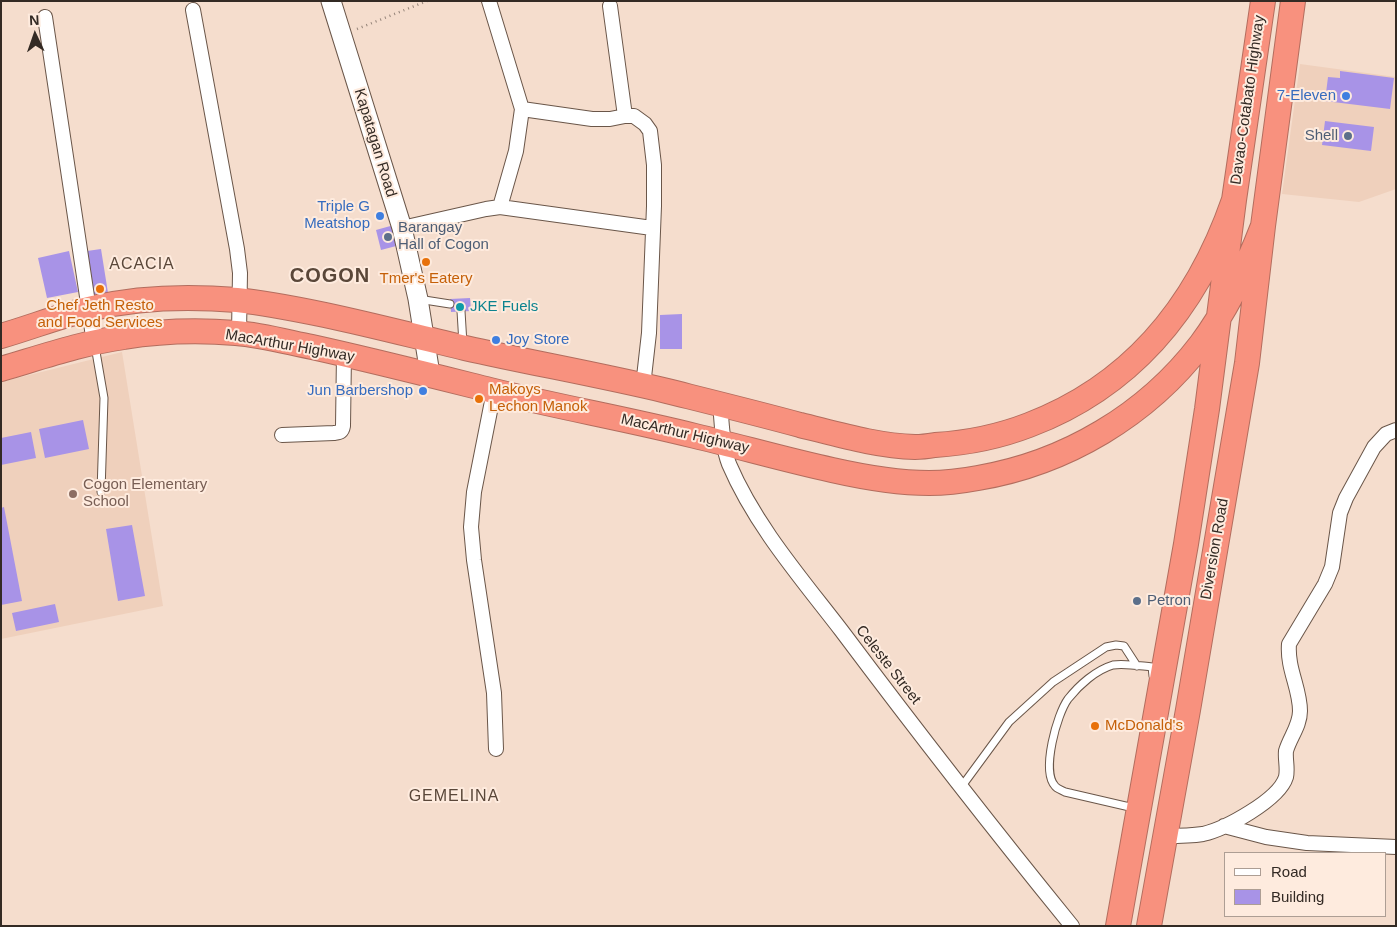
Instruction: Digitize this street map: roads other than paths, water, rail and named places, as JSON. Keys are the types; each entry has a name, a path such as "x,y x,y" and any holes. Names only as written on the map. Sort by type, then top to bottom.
{"highway":[{"name":"Davao-Cotabato Highway","path":"1234,200 1263,1"},
{"name":"Davao-Cotabato Highway","path":"1270,171 1293,1"},
{"name":"Diversion Road","path":"1149,926 1247,363 1270,171"},
{"name":"Diversion Road","path":"1118,926 1186,544 1207,409 1234,200"},
{"path":"1,336 89,308 133,301 214,298 240,300 300,310 424,337 643,386 835,434 877,442 915,447 980,440 1009,433 1040,421 1090,396 1115,378 1135,360 1164,330 1193,289 1221,236 1234,200"},
{"name":"MacArthur Highway","path":"1,368 94,343 124,337 157,333 239,333 344,354 859,476 900,482 962,481 1018,470 1044,460 1096,436 1131,414 1185,364 1203,342 1246,268 1263,226"},
{"path":"1160,388 1176,380 1188,380 1198,387 1205,399 1207,409"}],"main road":[{"name":"Kapatagan Road","path":"330,1 402,228 418,299 430,374"}],"street":[{"path":"489,1 522,109 516,151 500,207"},
{"path":"610,6 625,116"},
{"path":"193,10 237,249 240,273 239,333"},
{"path":"45,17 94,343"},
{"path":"522,109 592,119 634,116 645,124 650,131 654,165 654,206 649,333 643,386"},
{"path":"402,228 500,207 652,228"},
{"path":"282,435 334,433 342,430 344,354"},
{"path":"494,391 474,492 471,527 474,560 494,693 496,749"},
{"name":"Celeste Street","path":"720,404 728,462 738,484 762,525 873,673 1072,926"},
{"path":"1165,836 1190,836 1205,833 1246,816 1267,800 1280,787 1286,777 1286,753 1299,720 1300,710 1289,661 1289,644 1325,584 1332,567 1340,513 1346,498 1374,447 1386,434 1396,430"},
{"path":"1224,826 1266,837 1307,843 1396,847"}],"lane":[{"path":"418,299 450,304"},
{"path":"461,312 463,347"},
{"path":"94,343 104,398 101,492"},
{"path":"962,786 1009,722 1053,682 1106,648 1116,645 1124,646 1137,666"},
{"path":"1139,809 1065,792 1055,786 1050,775 1050,750 1067,700 1084,681 1104,669 1115,665 1152,667 1158,703"}],"place":[{"name":"7-Eleven","path":"1346,96"},
{"name":"Shell","path":"1348,136"},
{"name":"Triple G Meatshop","path":"380,216"},
{"name":"Barangay Hall of Cogon","path":"388,237"},
{"name":"Tmer's Eatery","path":"426,262"},
{"name":"Chef Jeth Resto and Food Services","path":"100,289"},
{"name":"JKE Fuels","path":"460,307"},
{"name":"Joy Store","path":"496,340"},
{"name":"Jun Barbershop","path":"423,391"},
{"name":"Makoys Lechon Manok","path":"479,399"},
{"name":"Cogon Elementary School","path":"73,494"},
{"name":"Petron","path":"1137,601"},
{"name":"McDonald's","path":"1095,726"}],"district":[{"name":"ACACIA","path":"142,265"},
{"name":"COGON","path":"330,276"},
{"name":"GEMELINA","path":"454,797"}]}
